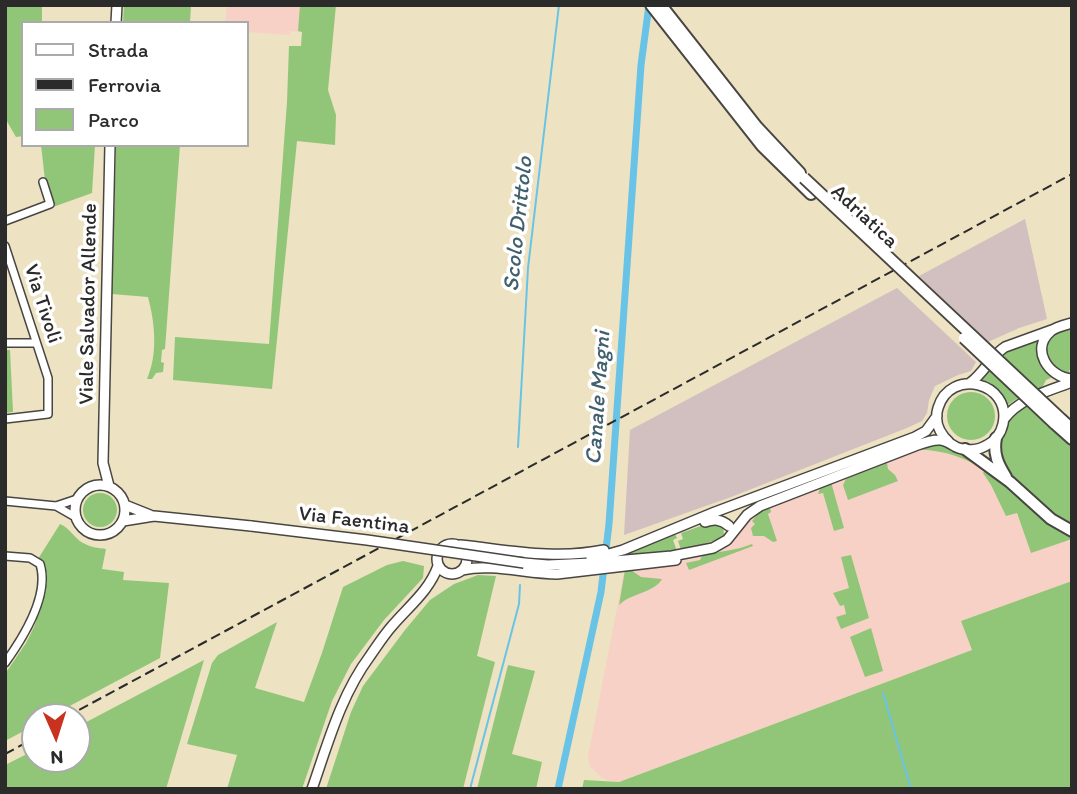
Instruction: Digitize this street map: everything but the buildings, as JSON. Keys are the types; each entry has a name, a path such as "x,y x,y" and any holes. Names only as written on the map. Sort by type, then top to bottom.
{"highway":[{"name":"Adriatica","path":"651,5 762,146 1058,422 1072,429"},
{"name":"Adriatica","path":"661,5 757,127 804,178 1058,422 1072,439"},
{"path":"996,438 997,460 1010,482"},
{"path":"965,449 1010,482 1051,519 1072,531"}],"main road":[{"name":"Viale Salvador Allende","path":"92,486 103,463 110,147"},
{"path":"970,383 1005,347 1072,323"},
{"path":"1052,330 1044,340 1044,360 1048,369 1058,376 1072,380"},
{"path":"727,540 747,515 769,502 926,442 940,440 965,449 987,446 996,438 1009,412 1024,401 1072,380"},
{"path":"949,442 941,432 937,416 939,404 948,391 955,387 970,383 988,388 1000,401 1004,419"},
{"name":"Via Faentina","path":"591,561 915,437 926,431 937,416"},
{"name":"Viale Salvador Allende","path":"103,463 109,486"},
{"path":"92,486 109,486 122,497 125,505 123,521 118,528 103,535 87,531 77,518 77,499 92,486"},
{"name":"Via Faentina","path":"125,505 155,516 367,540 548,565 591,561 668,562 695,555 727,540"},
{"path":"715,512 723,517 729,526 727,540"},
{"name":"Via Faentina","path":"123,521 155,516"},
{"path":"688,523 696,525 714,519 729,526"},
{"path":"312,789 345,697 355,677 392,626 434,577 438,566 437,556 442,547 460,545 565,555 591,561"},
{"path":"460,545 467,556 463,570"},
{"path":"422,594 463,570 486,567 557,574 591,561"},
{"path":"438,566 443,573 452,575"}],"street":[{"path":"5,221 50,204 43,182"},
{"name":"Via Tivoli","path":"5,246 48,378 48,414 5,419"},
{"path":"5,343 36,343"},
{"path":"5,501 56,506 77,499"},
{"path":"56,506 77,518"},
{"path":"5,556 30,558 40,565 43,573 31,622 5,663"}],"shaded area":[{"path":"227,5 304,5 302,32 290,31 290,35 248,32 248,21 225,21"},
{"path":"1025,219 1047,319 988,342 919,276"},
{"path":"897,288 976,362 971,371 935,386 922,421 731,497 624,535 630,430"},
{"path":"917,449 938,450 956,455 985,470 984,473 1006,515 1016,512 1031,553 1066,541 1072,542 1072,581 961,621 972,650 618,782 602,778 590,766 588,757 625,567 693,559 728,544 747,520 768,504"}],"green space":[{"path":"5,5 42,5 42,21 21,21 21,136 16,137 5,118"},
{"path":"124,5 191,5 190,21 123,21"},
{"path":"300,5 336,5 328,90 336,115 335,145 297,141 272,389 173,380 175,337 269,344 289,46 301,46 302,32 298,31"},
{"path":"41,147 95,147 92,193 53,207 45,180"},
{"path":"116,147 180,147 165,349 162,350 161,362 164,363 163,372 156,373 152,379 147,379 153,359 154,338 148,297 112,294"},
{"path":"1072,327 1072,369 1069,370 1070,373 1065,373 1055,368 1045,355 1053,336"},
{"path":"1042,339 1040,360 1044,369 1053,377 1046,380 1042,388 1024,394 1006,406 996,390 980,381 1003,353"},
{"path":"5,350 10,350 13,412 5,413"},
{"path":"971,392 980,393 988,399 994,407 994,425 988,433 980,439 971,440 962,439 954,433 948,425 947,416 948,407 954,399 962,393"},
{"path":"1026,403 1072,446 1072,525 1056,518 1011,476 1000,458 1000,439 1008,419"},
{"path":"932,444 948,447 982,466 1045,521 1072,535 1072,539 1031,553 1017,513 1006,516 983,473 985,470 952,455 917,449"},
{"path":"887,463 888,469 898,481 848,500 843,485 846,479"},
{"path":"831,482 844,528 834,531 823,493 818,494 820,488"},
{"path":"100,493 112,498 117,510 112,522 100,527 88,522 83,510 88,498"},
{"path":"766,507 770,508 771,512 768,514 777,541 773,542 764,536 753,536 751,528 755,524 752,521"},
{"path":"715,521 723,526 724,535 721,539 681,550 678,541 683,539 681,533"},
{"path":"60,524 83,543 106,549 102,569 124,572 123,580 169,583 160,658 75,703 21,703 21,732 5,741 5,674 26,643 42,604 46,579 43,564 38,559"},
{"path":"675,534 677,538 673,540 677,551 610,557 639,548"},
{"path":"752,544 753,546 689,570 686,563 700,560 702,556"},
{"path":"851,555 869,618 841,629 836,617 846,614 844,605 840,606 833,593 849,588 841,557"},
{"path":"403,561 424,566 423,578 384,620 351,664 332,701 302,789 227,789 237,755 187,744 212,663 218,655 277,622 255,688 304,702 343,587 387,565"},
{"path":"625,570 631,570 641,577 662,579 654,587 619,605"},
{"path":"478,575 496,576 477,656 495,662 463,789 326,789 351,712 363,686 430,600 454,584"},
{"path":"1072,581 1072,789 582,789 584,780 619,782 972,650 961,621"},
{"path":"871,628 883,671 865,677 850,637"},
{"path":"204,660 166,789 5,789 5,765 21,757 21,773 91,773 91,720"},
{"path":"508,665 535,671 512,754 542,762 536,789 477,789"}],"waterway":[{"name":"Scolo Drittolo","path":"518,447 528,268 559,5"},
{"name":"Canale Magni","path":"558,789 601,592 609,524 641,65 649,5"},
{"name":"Scolo Drittolo","path":"470,789 519,604 520,585"},
{"path":"883,693 911,789"}],"railway":[{"path":"91,704 1072,174"},
{"path":"5,754 21,745"}]}
